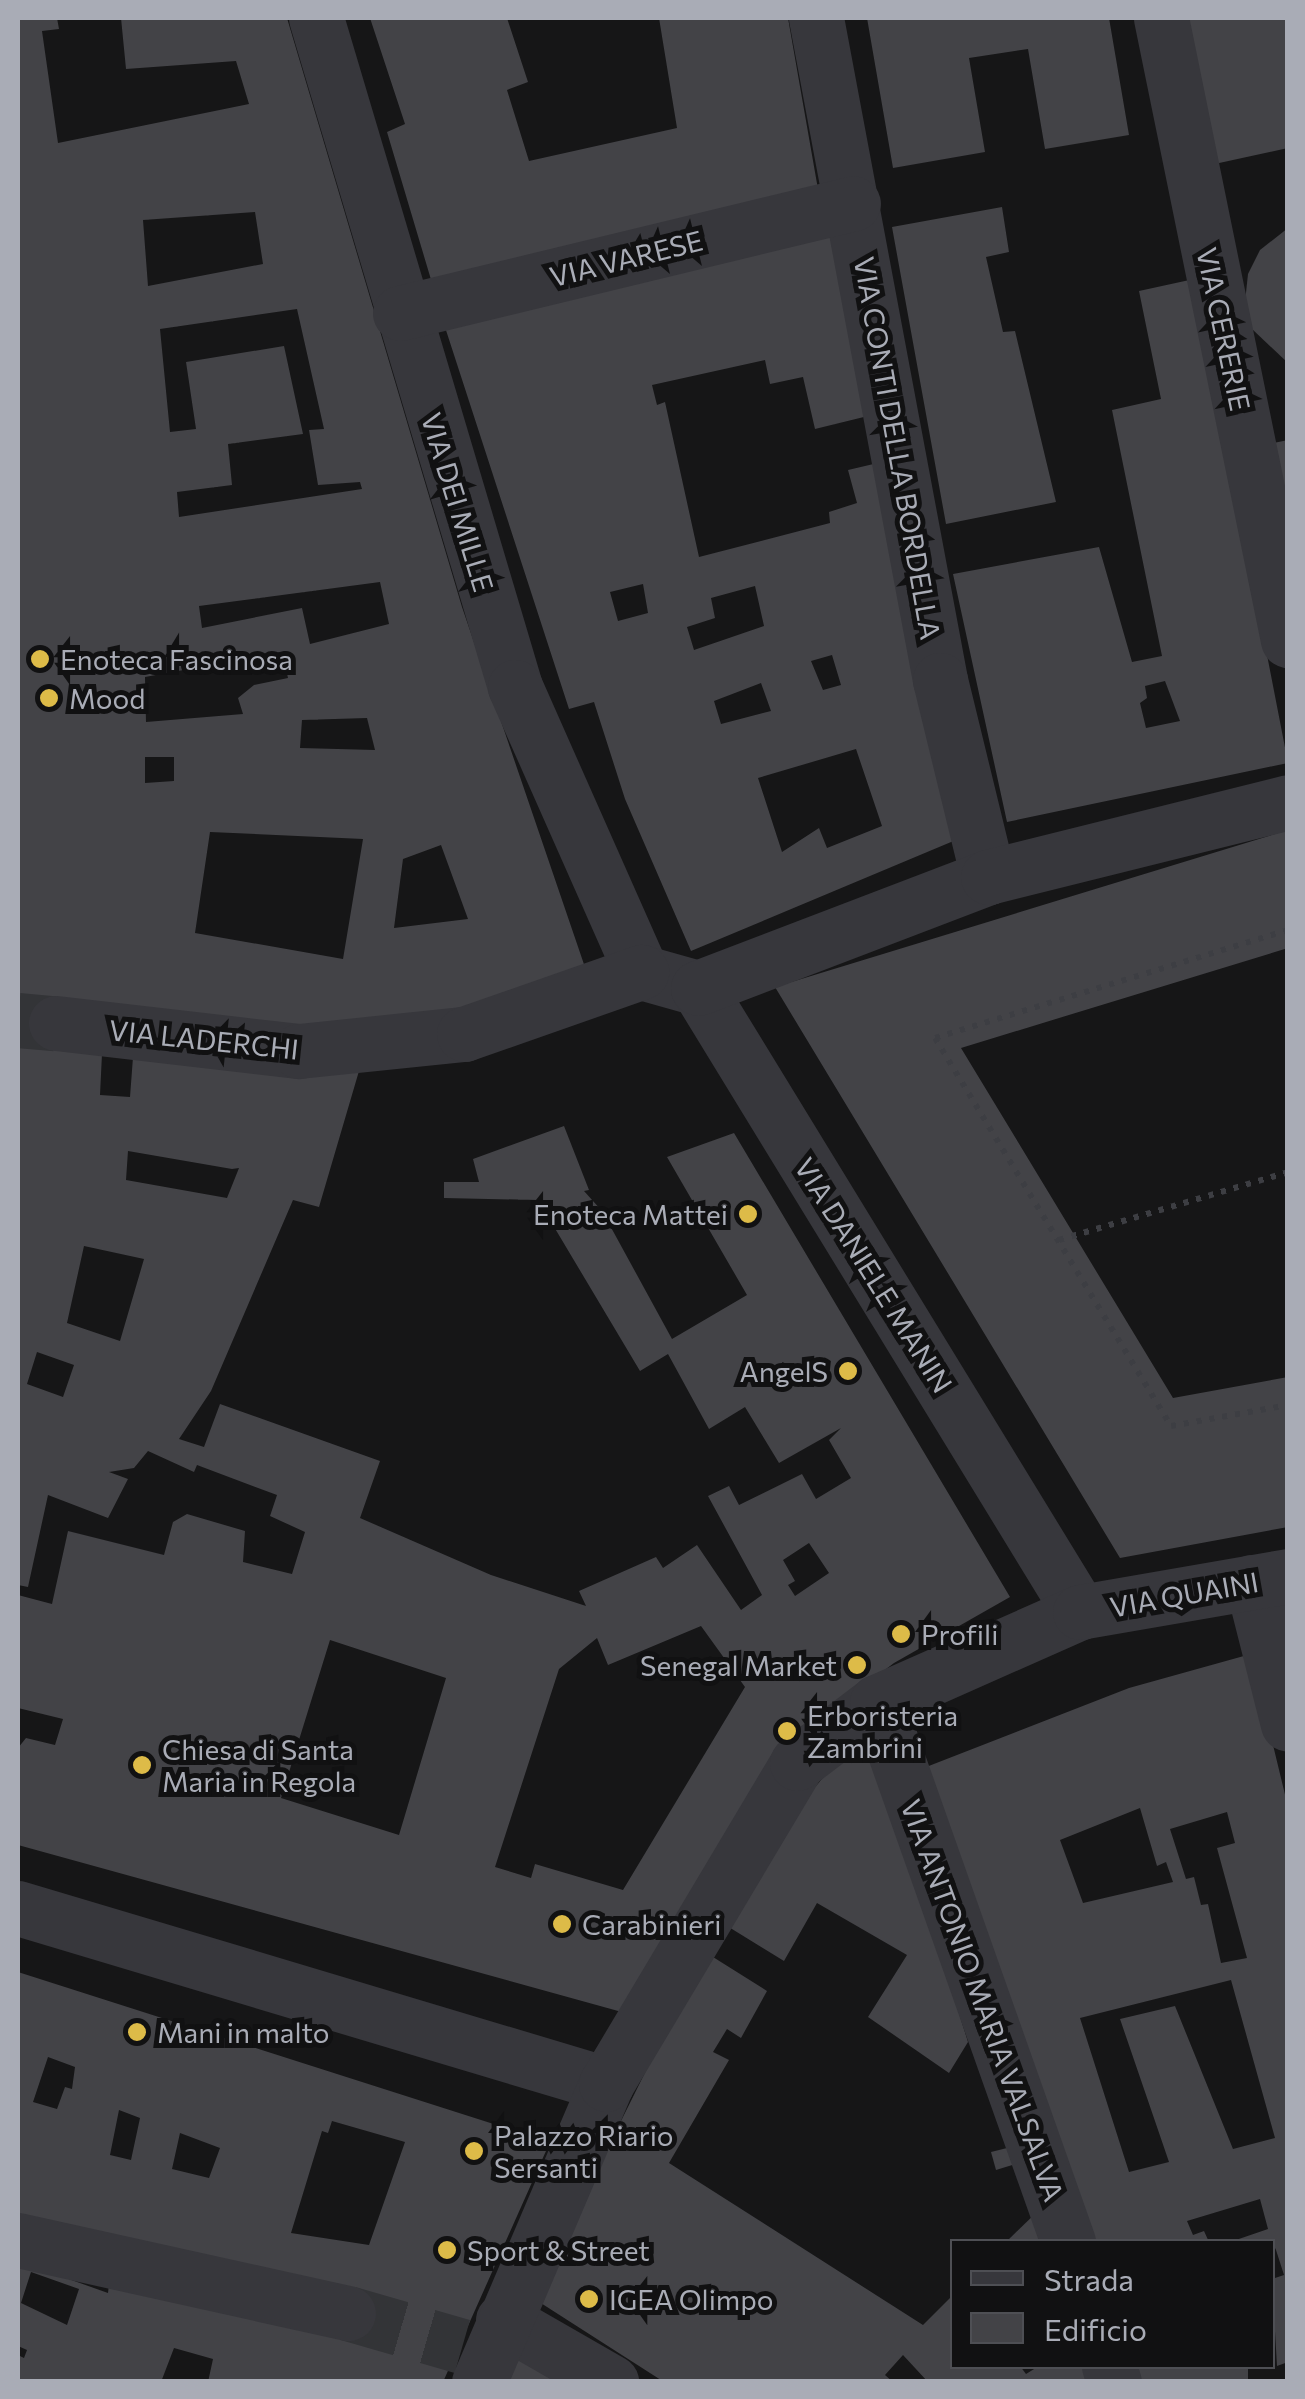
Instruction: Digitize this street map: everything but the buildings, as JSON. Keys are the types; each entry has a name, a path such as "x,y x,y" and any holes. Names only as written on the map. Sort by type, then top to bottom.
{"street":[{"name":"VIA DEI MILLE","path":"316,18 373,196 400,313 515,687 641,972"},
{"name":"VIA CONTI DELLA BORDELLA","path":"816,18 940,680 988,877"},
{"name":"VIA CERERIE","path":"1161,18 1288,640"},
{"name":"VIA VARESE","path":"400,313 852,203"},
{"path":"641,972 698,988 988,877 1288,802"},
{"name":"VIA LADERCHI","path":"56,1023 299,1051 464,1034 641,972"},
{"name":"VIA DANIELE MANIN","path":"698,988 1080,1612"},
{"path":"1270,1579 1288,1724"},
{"name":"VIA QUAINI","path":"483,2350 606,2084 797,1763 877,1702 1080,1612 1270,1579"},
{"name":"VIA ANTONIO MARIA VALSALVA","path":"877,1702 1067,2239"},
{"path":"18,1908 606,2084"},
{"path":"18,2240 348,2313"},
{"path":"483,2350 612,2382"}],"path":[{"path":"1288,930 935,1038 1171,1426 1288,1405"},
{"path":"1058,1240 1288,1172"}],"tunnel":[{"path":"18,1020 56,1023"},
{"path":"348,2313 462,2346"}],"place":[{"name":"Enoteca Fascinosa","path":"40,659"},
{"name":"Mood","path":"49,698"},
{"name":"Enoteca Mattei","path":"748,1214"},
{"name":"AngelS","path":"848,1371"},
{"name":"Profili","path":"901,1634"},
{"name":"Senegal Market","path":"857,1665"},
{"name":"Erboristeria Zambrini","path":"787,1731"},
{"name":"Chiesa di Santa Maria in Regola","path":"142,1765"},
{"name":"Carabinieri","path":"562,1924"},
{"name":"Mani in malto","path":"137,2032"},
{"name":"Palazzo Riario Sersanti","path":"474,2151"},
{"name":"Sport & Street","path":"447,2250"},
{"name":"IGEA Olimpo","path":"589,2299"}]}
